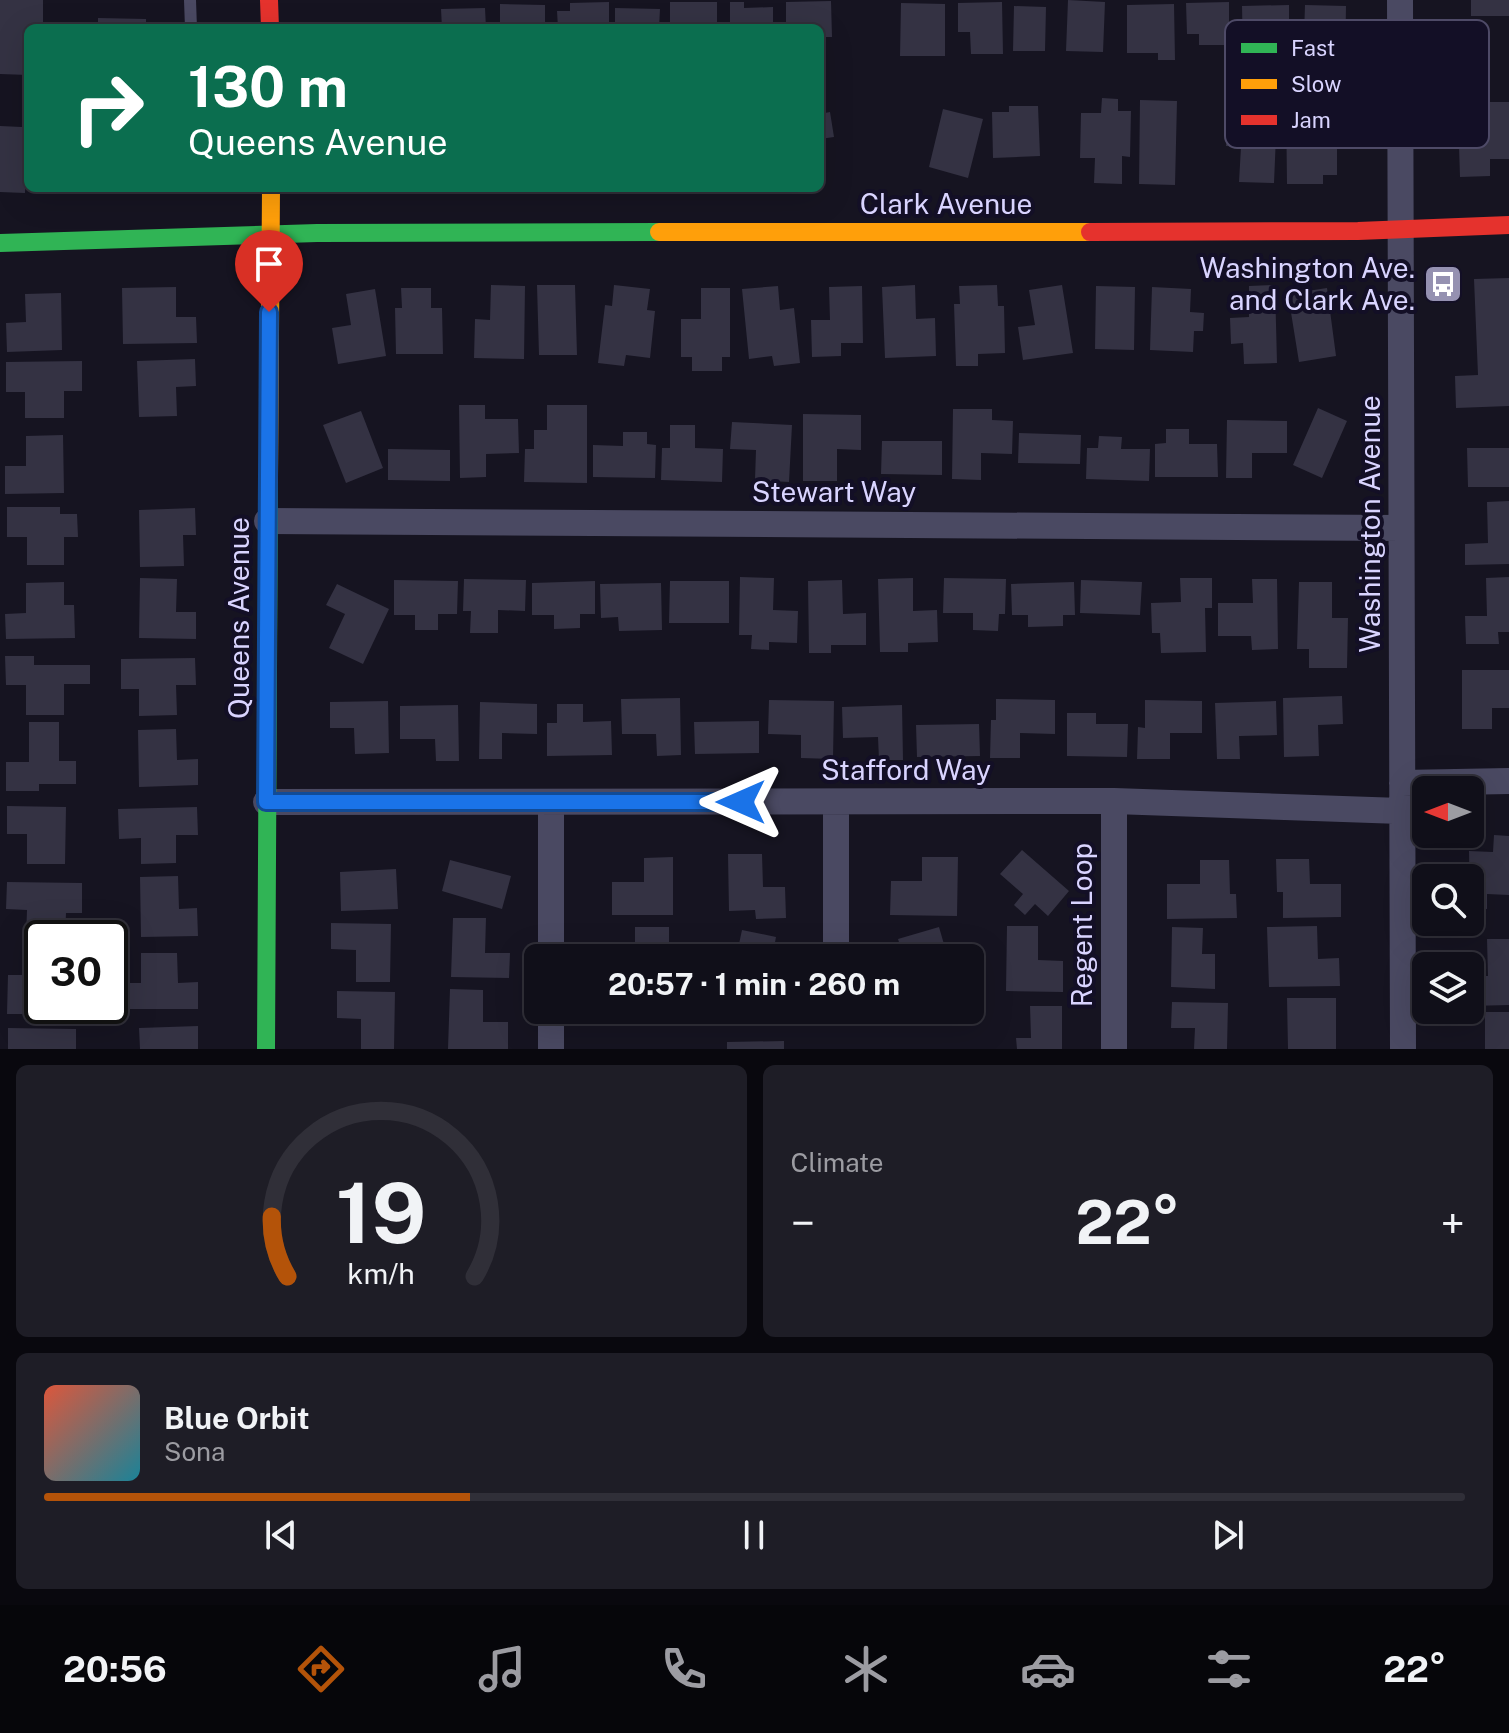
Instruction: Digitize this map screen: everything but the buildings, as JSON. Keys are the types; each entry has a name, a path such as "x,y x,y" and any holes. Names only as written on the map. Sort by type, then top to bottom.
{"street":[{"path":"269,0 270,24"},
{"name":"Washington Avenue","path":"1400,0 1400,20"},
{"name":"Washington Avenue","path":"1401,148 1403,1049"},
{"name":"Queens Avenue","path":"266,1049 271,192"},
{"name":"Clark Avenue","path":"0,243 270,233 1326,231 1509,225"},
{"name":"Stewart Way","path":"267,521 1401,528"},
{"path":"1402,783 1509,781"},
{"name":"Stafford Way","path":"266,802 1114,801 1401,811"},
{"name":"Regent Loop","path":"1114,801 1114,1049"},
{"path":"551,802 551,944"},
{"path":"836,802 836,944"},
{"path":"551,1024 551,1049"}],"lane":[{"path":"190,0 191,24"}],"traffic: fast":[{"path":"0,243 317,233 659,232"},
{"path":"266,1049 269,480"}],"traffic: slow":[{"path":"269,480 271,192"},
{"path":"659,232 1090,232"}],"traffic: jam":[{"path":"269,0 270,24"},
{"path":"1090,232 1358,231 1509,225"}],"place":[{"name":"Washington Ave. and Clark Ave.","path":"1443,284"}],"route":[{"path":"269,312 266,802 741,802"}]}
